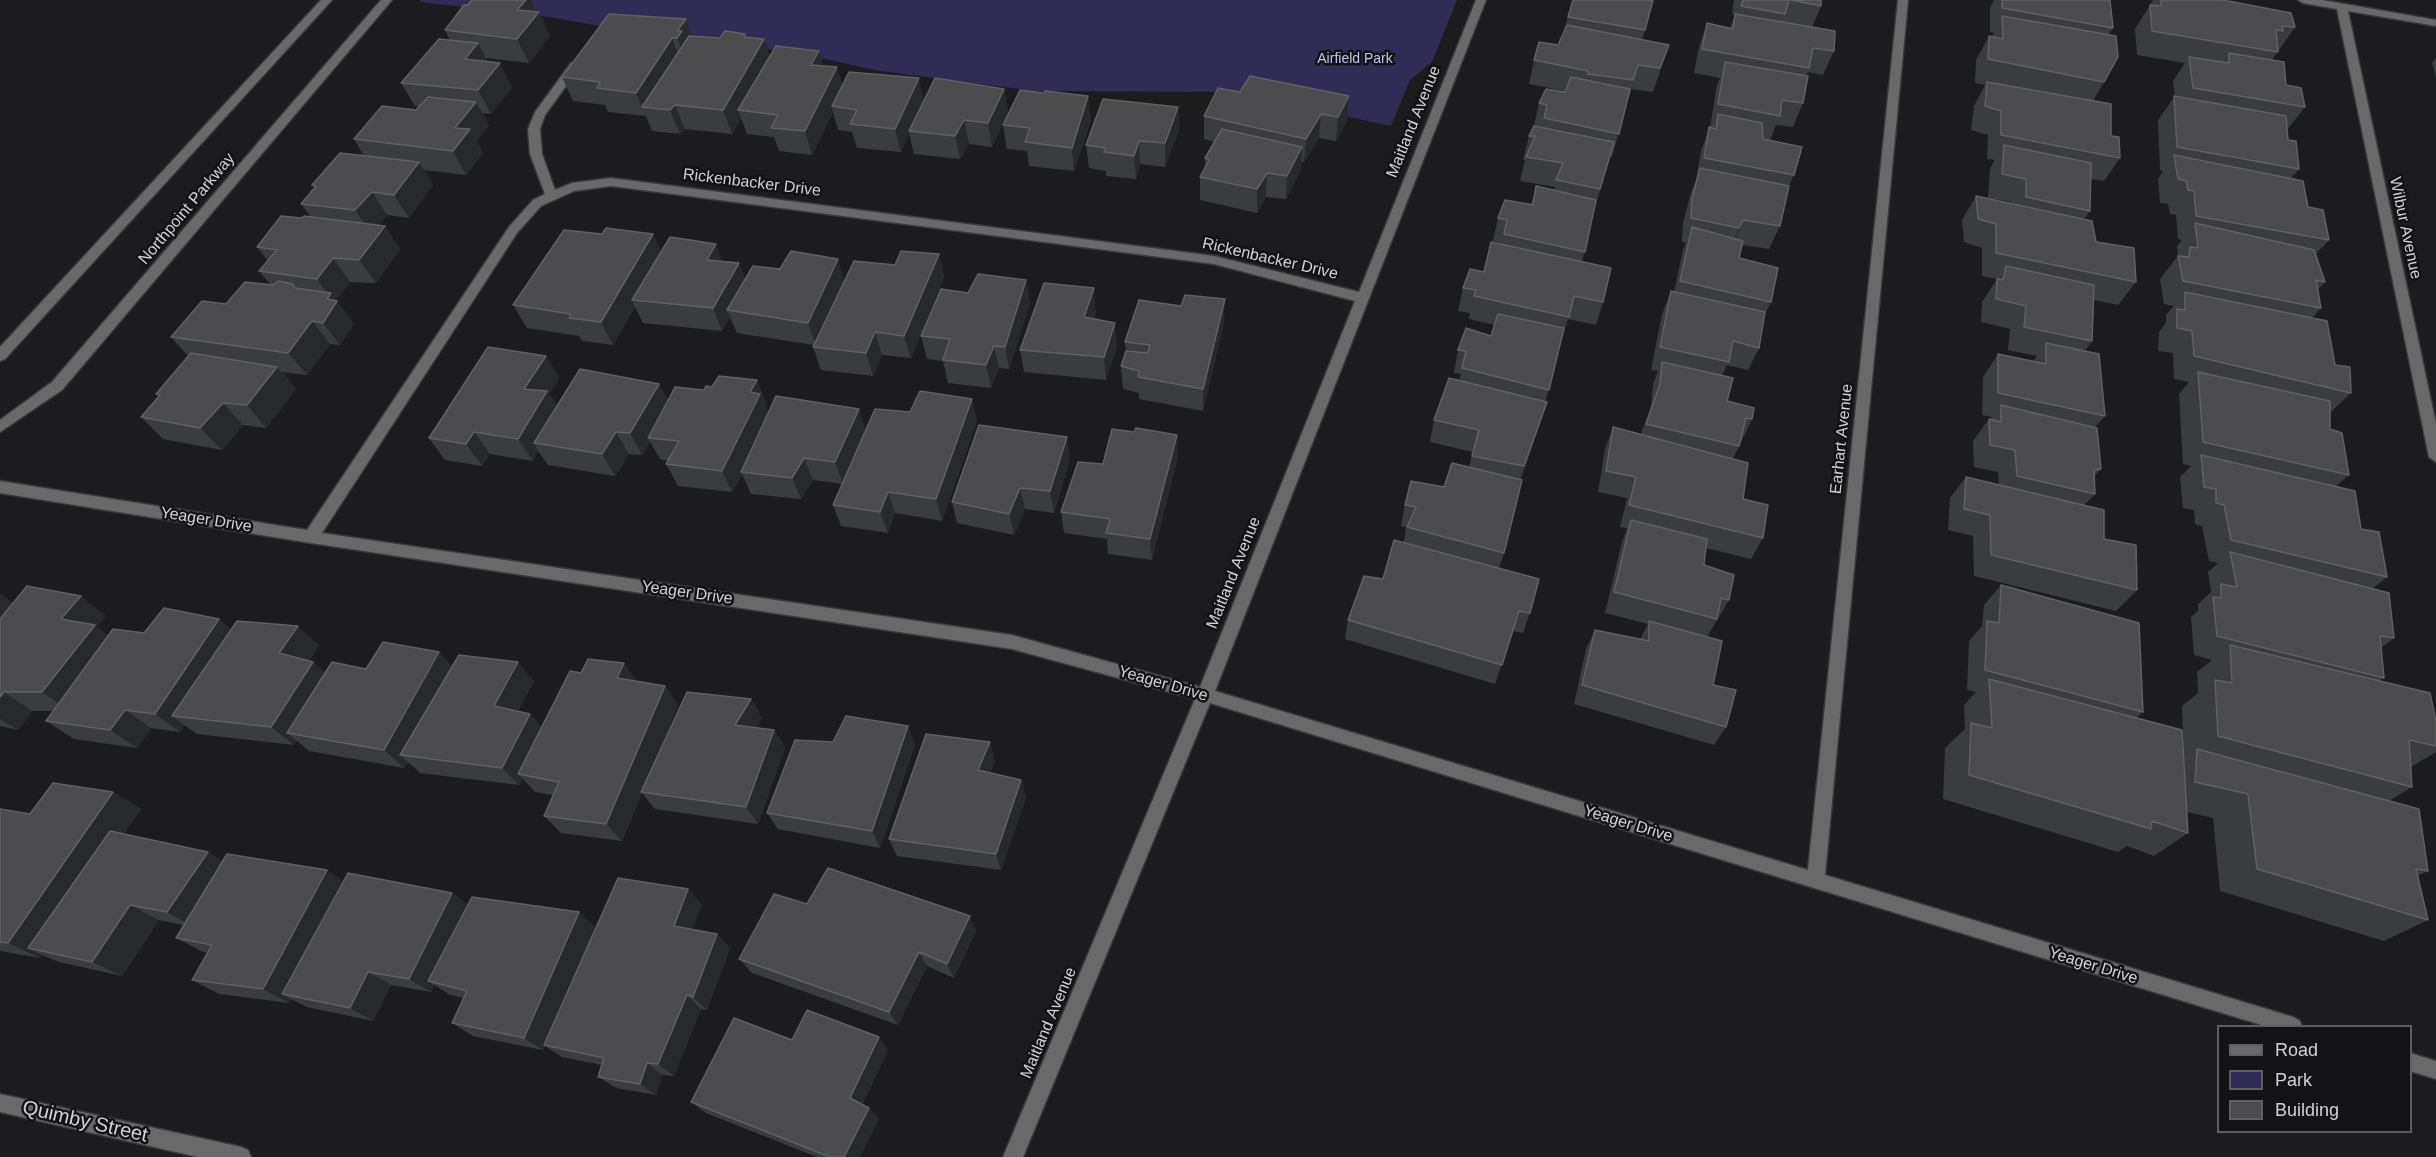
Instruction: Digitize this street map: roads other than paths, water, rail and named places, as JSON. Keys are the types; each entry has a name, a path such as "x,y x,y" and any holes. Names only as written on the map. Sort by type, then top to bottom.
{"street":[{"path":"0,356 327,0"},
{"name":"Northpoint Parkway","path":"0,427 57,386 387,0"},
{"name":"Maitland Avenue","path":"1013,1157 1204,695 1481,0"},
{"name":"Earhart Avenue","path":"1816,881 1903,0"},
{"path":"2303,0 2436,23"},
{"name":"Wilbur Avenue","path":"2342,7 2436,457"},
{"path":"552,197 536,154 534,129 539,115 580,58"},
{"name":"Rickenbacker Drive","path":"311,537 513,230 537,203 572,187 611,182 1214,260 1363,298"},
{"name":"Yeager Drive","path":"0,487 311,537 1012,642 1204,695 2290,1025"},
{"path":"2412,1063 2436,1070"},
{"name":"Quimby Street","path":"0,1103 241,1157"}],"park label":[{"name":"Airfield Park","path":"1355,59"}]}
